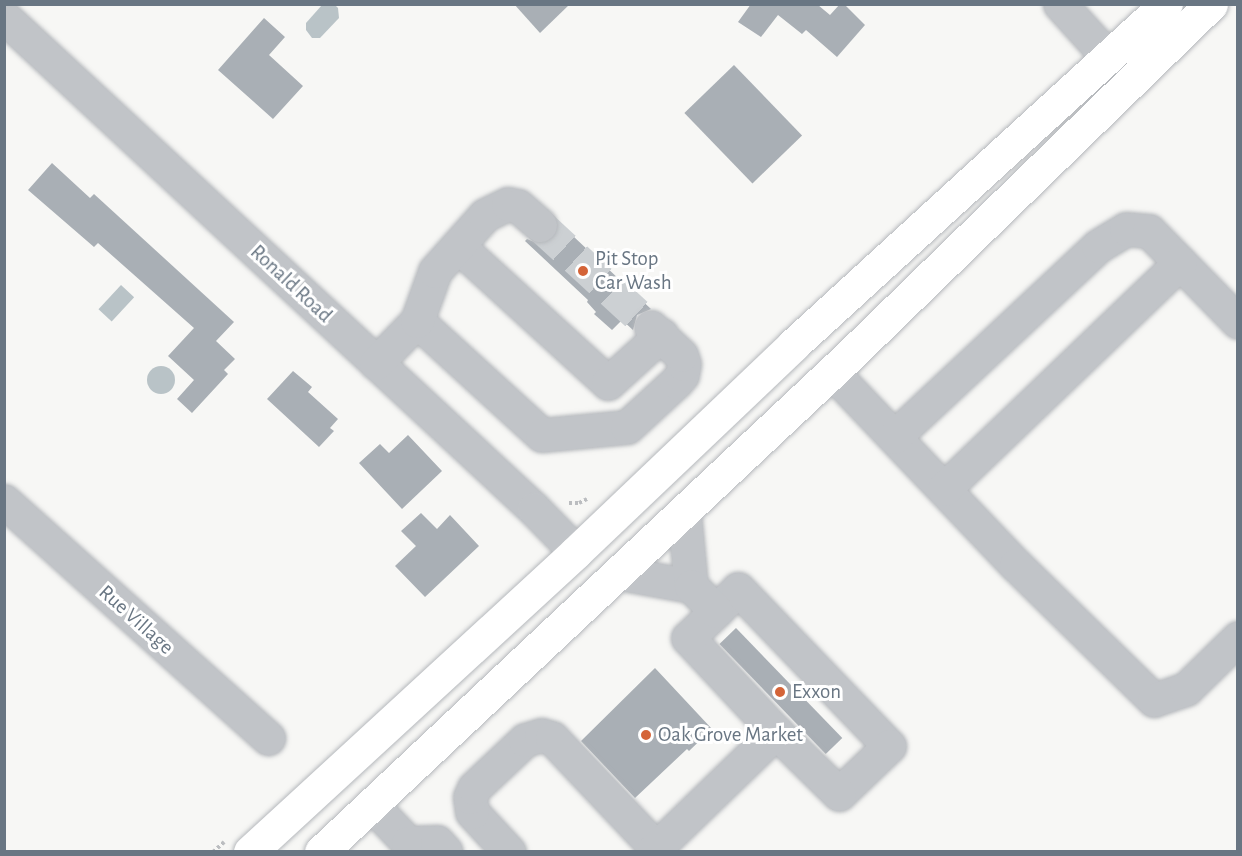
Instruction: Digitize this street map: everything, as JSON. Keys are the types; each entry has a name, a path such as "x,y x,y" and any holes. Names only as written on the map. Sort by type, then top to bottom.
{"main road":[{"path":"250,852 576,552 793,345 1166,4"},
{"path":"321,852 832,372 1211,4"},
{"path":"372,805 425,725 576,582 581,572 581,562 576,552"}],"street":[{"path":"1059,4 1109,58"},
{"name":"Ronald Road","path":"5,18 534,509 576,552"},
{"path":"376,363 417,321 435,271 485,215 508,204 518,206 540,225"},
{"path":"894,437 1098,246 1126,230 1149,231 1238,322"},
{"path":"417,321 542,435 627,427 682,375 684,364 681,355 656,331 608,383 458,246"},
{"path":"944,489 1180,263"},
{"path":"832,372 1016,565 1154,700 1186,689 1238,638"},
{"name":"Rue Village","path":"4,501 268,738"},
{"path":"684,512 691,585"},
{"path":"619,573 691,585 716,611"},
{"path":"738,589 889,746 839,794 776,732 688,638 716,611 738,589"},
{"path":"509,852 472,812 470,797 474,788 525,740 541,735 552,738 654,850 776,732"},
{"path":"372,805 408,847 437,842 447,852"}],"shaded area":[{"path":"322,5 335,5 338,8 339,18 320,38 312,38 306,30 306,23"},
{"path":"121,285 134,297 112,321 98,309"},
{"path":"161,366 171,370 175,380 171,390 161,394 151,390 147,380 151,370"}],"building":[{"path":"514,4 570,4 540,33"},
{"path":"751,4 818,5 830,15 840,4 844,4 865,25 837,57 806,30 802,34 778,15 761,37 738,22"},
{"path":"264,18 285,37 269,55 303,86 273,119 218,70"},
{"path":"734,65 802,135 752,183 684,113"},
{"path":"52,163 90,198 94,194 234,322 216,341 235,359 224,370 228,374 192,413 177,399 194,380 168,356 194,328 98,243 94,247 28,190"},
{"name":"Pit Stop Car Wash","path":"558,222 651,309 637,315 633,330 622,320 612,330 594,314 596,312 587,302 588,300 525,241 527,239 537,243 547,242 555,237"},
{"path":"293,371 312,387 308,392 338,419 330,428 334,431 319,447 267,399"},
{"path":"408,435 442,471 402,509 359,463 380,444 389,453"},
{"path":"421,513 437,529 450,515 479,546 425,597 395,566 416,546 401,531"},
{"name":"Exxon","path":"736,628 842,738 826,754 719,644"},
{"name":"Oak Grove Market","path":"655,668 712,729 635,798 581,741"}],"tunnel":[{"path":"540,225 651,327"}],"place":[{"name":"Pit Stop Car Wash","path":"583,271"},
{"name":"Exxon","path":"780,692"},
{"name":"Oak Grove Market","path":"646,735"}]}
